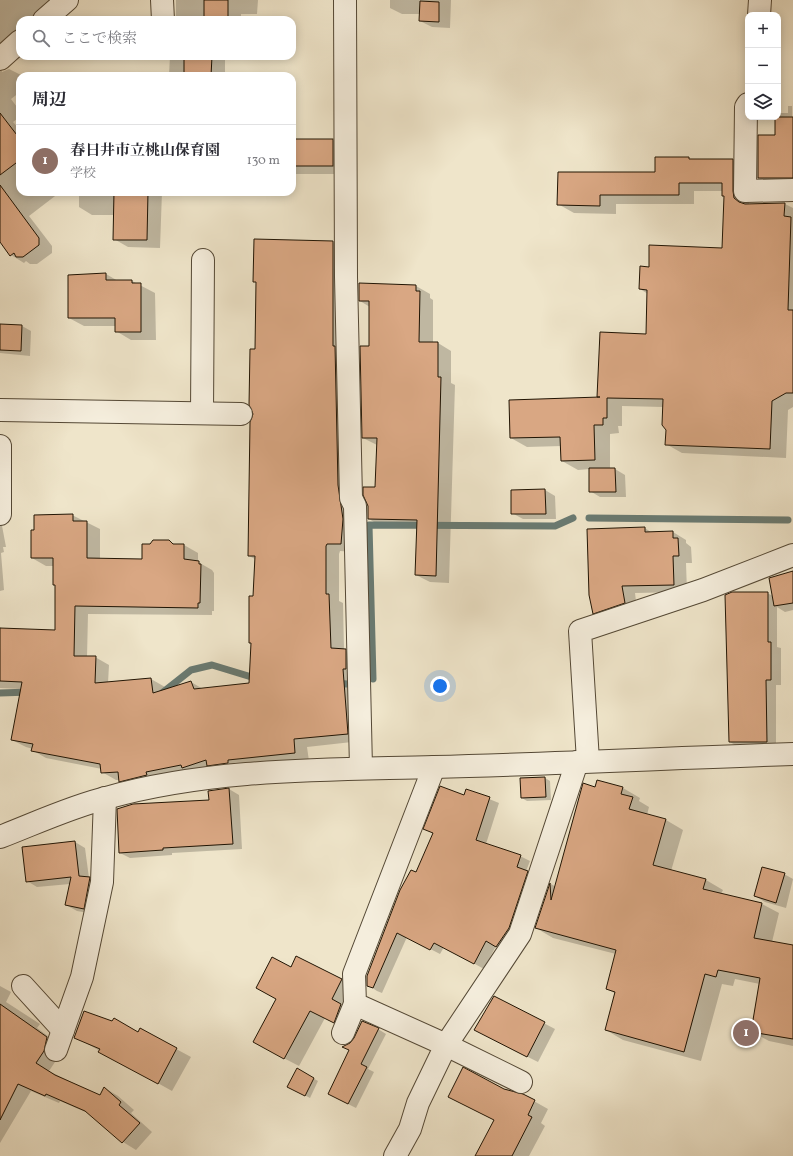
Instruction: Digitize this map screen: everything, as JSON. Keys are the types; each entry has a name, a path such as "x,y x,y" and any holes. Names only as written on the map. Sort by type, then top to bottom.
{"street":[{"path":"49,16 67,0"},
{"path":"162,0 163,16"},
{"path":"345,0 346,277 351,498 355,506 361,768"},
{"path":"759,12 760,0"},
{"path":"0,59 16,45"},
{"path":"746,120 745,191 793,190"},
{"path":"202,413 203,260"},
{"path":"0,410 241,414"},
{"path":"0,446 0,514"},
{"path":"395,1156 410,1129 418,1103 446,1045 520,934 582,762 580,631 703,590 793,555"},
{"path":"0,837 105,798 174,784 235,774 361,768 434,767 793,754"},
{"path":"343,1032 355,1004 354,974 434,767"},
{"path":"23,986 60,1040 82,977 102,882 105,798"},
{"path":"355,1004 446,1045 521,1082"}],"building":[{"path":"204,0 228,0 228,16 204,16"},
{"path":"420,1 439,2 439,22 419,21"},
{"path":"184,60 212,60 211,72 184,72"},
{"path":"0,113 16,134 16,163 0,175"},
{"path":"781,117 793,117 793,178 758,178 758,135 775,135 775,120 781,120"},
{"path":"296,139 333,139 333,166 296,166"},
{"path":"655,157 733,159 734,198 745,204 785,203 784,216 791,217 788,310 793,310 793,393 786,393 772,401 770,449 665,445 666,430 662,425 663,399 607,398 607,418 603,418 603,425 594,425 595,460 561,461 560,437 510,438 509,400 600,397 597,397 600,332 646,334 647,290 639,289 640,266 649,267 649,245 722,248 724,196 722,196 722,183 679,183 679,195 600,195 600,206 557,205 558,172 655,172"},
{"path":"0,185 39,238 39,245 23,257 16,257 14,253 10,256 0,242"},
{"path":"114,196 148,196 147,240 113,240"},
{"path":"254,239 333,241 333,346 335,346 338,485 343,519 341,544 327,544 326,546 326,594 329,594 331,648 346,649 346,669 343,669 348,734 294,739 295,753 228,760 228,763 207,766 206,760 182,768 181,765 146,772 147,775 119,782 118,772 101,773 100,764 31,751 33,744 11,740 22,682 0,681 0,628 55,630 55,585 53,585 53,558 31,558 31,530 34,530 34,515 73,514 73,521 87,521 87,558 142,559 142,544 150,544 153,540 169,540 173,544 184,544 184,559 199,561 199,564 201,564 200,603 198,603 198,608 75,606 74,656 96,656 95,683 151,678 153,693 191,681 194,689 249,683 251,643 249,643 249,596 253,596 255,556 248,556 250,422 253,414 249,405 250,349 255,349 256,282 253,282"},
{"path":"106,273 106,280 132,280 132,283 141,283 141,332 115,332 115,318 68,318 68,275"},
{"path":"359,283 416,285 416,291 420,291 419,342 438,342 438,377 441,377 436,576 415,575 417,520 368,519 368,506 363,495 363,487 375,487 377,438 362,438 360,346 369,346 369,301 359,301"},
{"path":"0,324 22,325 21,351 0,350"},
{"path":"589,468 615,468 616,492 589,492"},
{"path":"545,489 546,514 511,514 511,490"},
{"path":"645,527 645,532 673,531 673,538 678,538 679,556 673,556 674,585 622,586 625,603 593,614 589,595 587,529"},
{"path":"793,571 793,603 774,606 769,578"},
{"path":"732,592 768,592 768,642 771,642 771,680 766,680 767,742 729,742 725,595"},
{"path":"545,777 546,797 521,798 520,778"},
{"path":"597,780 623,787 621,794 633,797 629,809 666,819 653,865 706,879 703,889 762,903 754,938 793,945 793,1039 751,1032 760,978 718,970 716,977 705,974 684,1052 605,1030 615,992 606,989 616,950 535,928 550,883 551,900 583,783 595,787"},
{"path":"440,786 464,795 466,789 490,797 476,840 521,855 517,867 528,871 509,928 496,947 486,941 474,964 434,943 430,950 397,933 373,988 367,986 367,976 400,890 411,870 416,872 433,833 423,829"},
{"path":"229,788 233,844 163,848 163,850 119,853 117,809 133,804 209,800 208,791"},
{"path":"75,841 79,876 90,877 84,909 65,905 71,877 26,882 22,847"},
{"path":"762,867 785,873 776,903 754,896"},
{"path":"296,956 342,979 332,999 341,1004 334,1023 310,1011 284,1059 253,1042 276,999 256,988 272,957 291,967"},
{"path":"494,996 545,1022 527,1057 474,1030"},
{"path":"0,1004 47,1037 44,1051 36,1063 55,1075 100,1095 104,1087 121,1102 119,1105 140,1123 122,1143 85,1111 18,1084 0,1120"},
{"path":"84,1011 112,1021 114,1018 138,1032 140,1028 177,1048 158,1084 98,1052 100,1049 74,1038"},
{"path":"362,1021 379,1028 361,1064 367,1067 348,1104 328,1094 349,1050 342,1047 350,1043 354,1038"},
{"path":"463,1067 504,1089 523,1094 535,1100 528,1115 532,1117 512,1156 475,1156 494,1120 448,1097"},
{"path":"297,1068 314,1078 305,1096 287,1087"}],"waterway":[{"path":"373,679 369,525 555,526 573,518"},
{"path":"589,518 788,520"},
{"path":"162,693 191,670 212,665 258,679"},
{"path":"335,683 347,684"},
{"path":"0,693 30,692"}],"place":[{"name":"春日井市立桃山保育園","path":"746,1033"}]}
